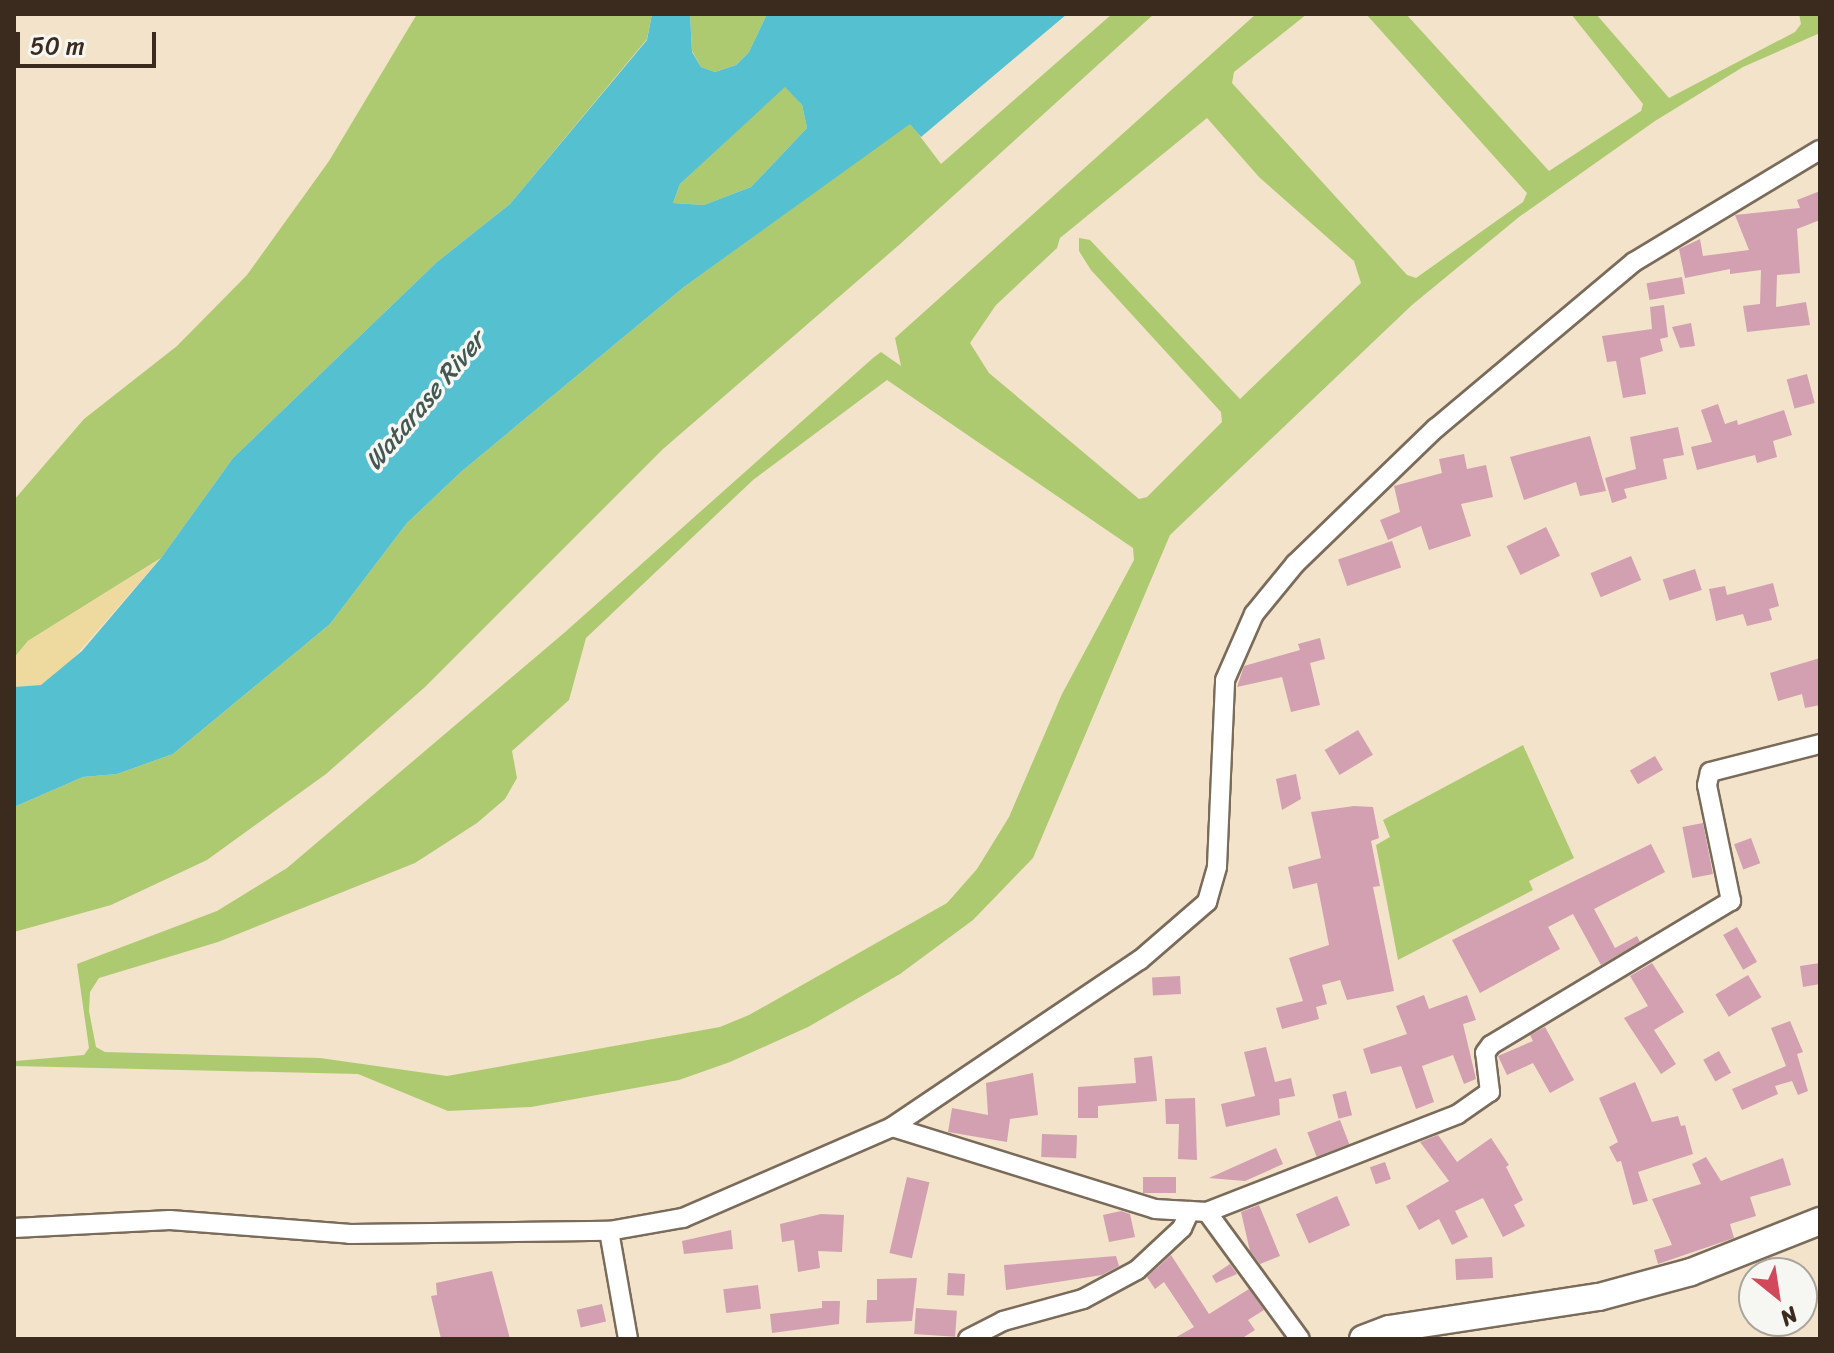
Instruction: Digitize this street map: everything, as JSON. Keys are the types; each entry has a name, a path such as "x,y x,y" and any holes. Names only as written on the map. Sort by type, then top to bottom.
{"street":[{"path":"14,1228 170,1220 350,1234 609,1231 683,1218 892,1127 1140,960 1207,902 1217,866 1225,680 1254,614 1295,564 1436,428 1622,271 1755,185 1820,150"},
{"path":"968,1339 1003,1321 1083,1299 1137,1270 1199,1212 1458,1114 1480,1100 1490,1092 1485,1053 1491,1045 1731,901 1707,785 1710,772 1820,744"},
{"path":"892,1127 1155,1209 1199,1212 1300,1339"},
{"path":"1363,1339 1389,1329 1599,1297 1691,1272 1820,1221"},
{"path":"609,1231 628,1339"}],"green space":[{"path":"417,14 652,14 647,39 510,204 437,262 233,458 161,558 28,641 14,658 14,500 84,419 177,346 247,275 329,161"},
{"path":"690,14 767,14 749,52 736,65 715,72 701,67 692,51"},
{"path":"1112,14 1154,14 899,245 663,449 425,687 326,774 207,860 111,905 14,932 14,807 83,777 117,774 173,754 330,624 407,523 462,471 684,287 910,123 941,164"},
{"path":"1256,14 1307,14 1234,72 1232,83 1407,275 1416,278 1523,202 1527,193 1366,14 1406,14 1549,171 1641,111 1643,104 1571,14 1596,14 1669,98 1795,32 1801,24 1799,14 1820,14 1820,33 1743,67 1655,121 1519,217 1412,305 1170,535 1033,858 973,920 900,974 808,1027 730,1062 679,1080 531,1107 448,1111 358,1074 14,1066 16,1061 84,1055 89,1048 77,964 217,911 287,868 564,633 873,358 881,352 901,366 895,338","holes":["1207,118 1259,177 1354,261 1361,283 1240,399 1090,240 1079,238 1079,251 1091,270 1221,412 1222,422 1147,497 1139,499 989,373 970,343 996,305 1057,248 1060,238","887,380 1133,548 1134,560 1062,694 1009,817 977,869 947,903 749,1015 720,1027 447,1076 320,1058 105,1052 96,1047 89,1011 90,992 99,978 218,942 415,863 477,823 505,799 517,778 512,751 569,700 586,638 753,480"]},
{"path":"785,86 802,105 807,128 751,187 704,205 673,203 680,184"},
{"path":"1523,745 1574,858 1529,881 1533,890 1398,960 1376,845 1390,837 1383,820"}],"sand":[{"path":"161,558 62,671 41,685 14,687 14,658 28,641"}],"water":[{"name":"Watarase River","path":"652,14 690,14 692,52 701,67 715,72 736,65 749,52 767,14 1067,14 921,137 910,124 684,287 462,471 407,523 330,624 173,754 117,774 83,777 14,807 14,687 41,685 82,651 161,558 233,458 437,262 510,204 647,40","holes":["785,87 802,105 807,128 751,187 704,205 673,203 680,184"]}],"building":[{"path":"1820,191 1820,220 1797,229 1800,273 1777,275 1776,307 1806,302 1810,325 1747,332 1743,306 1760,304 1761,270 1730,274 1730,269 1685,278 1679,249 1700,239 1703,256 1749,250 1735,215 1800,208 1797,200"},
{"path":"1682,277 1685,294 1649,300 1647,283"},
{"path":"1664,305 1668,337 1660,339 1663,351 1640,358 1646,394 1623,398 1616,361 1607,362 1602,336 1652,329 1650,307"},
{"path":"1691,323 1695,346 1680,348 1672,327"},
{"path":"1807,374 1815,403 1794,408 1787,379"},
{"path":"1718,404 1725,424 1737,420 1738,425 1784,410 1792,435 1773,441 1777,457 1757,463 1755,455 1697,470 1691,447 1712,442 1701,410"},
{"path":"1678,427 1684,455 1663,459 1667,479 1624,489 1627,498 1612,503 1605,478 1636,469 1630,437"},
{"path":"1590,436 1606,491 1580,496 1576,482 1524,500 1510,457"},
{"path":"1464,454 1467,469 1486,465 1493,497 1461,504 1471,536 1429,550 1421,526 1388,540 1380,520 1400,512 1394,486 1442,473 1439,459"},
{"path":"1546,527 1560,556 1520,575 1506,546"},
{"path":"1392,541 1401,567 1347,586 1338,560"},
{"path":"1631,556 1641,580 1601,597 1590,573"},
{"path":"1695,569 1702,590 1669,600 1663,580"},
{"path":"1773,583 1779,606 1769,609 1772,620 1747,626 1743,614 1716,621 1709,589 1725,586 1727,595"},
{"path":"1320,638 1325,659 1310,663 1320,705 1291,712 1282,677 1237,687 1244,666 1300,650 1298,644"},
{"path":"1820,658 1820,705 1805,708 1802,694 1778,701 1770,673"},
{"path":"1358,730 1373,755 1340,775 1325,750"},
{"path":"1655,756 1663,770 1638,784 1630,770"},
{"path":"1296,774 1301,799 1282,810 1276,779"},
{"path":"1354,806 1373,807 1379,838 1371,841 1380,886 1373,887 1394,991 1347,1000 1340,980 1322,985 1327,1004 1316,1007 1319,1019 1282,1029 1276,1008 1303,1001 1289,958 1329,945 1317,883 1293,889 1288,867 1321,858 1311,812"},
{"path":"1703,823 1713,874 1692,878 1682,827"},
{"path":"1751,838 1760,863 1743,870 1734,844"},
{"path":"1651,844 1665,872 1594,909 1615,948 1637,936 1640,942 1601,965 1573,914 1548,927 1560,949 1480,993 1452,940"},
{"path":"1737,927 1757,962 1743,970 1723,935"},
{"path":"1652,963 1684,1012 1654,1030 1676,1064 1661,1074 1624,1018 1648,1006 1630,976"},
{"path":"1820,963 1820,984 1803,987 1800,966"},
{"path":"1748,975 1761,997 1729,1017 1715,995"},
{"path":"1180,976 1181,994 1153,995 1152,977"},
{"path":"1424,995 1429,1009 1467,995 1476,1020 1463,1024 1476,1079 1464,1084 1453,1055 1422,1066 1434,1102 1416,1109 1401,1066 1371,1074 1363,1049 1407,1034 1396,1006"},
{"path":"1790,1021 1803,1052 1797,1054 1808,1091 1798,1095 1792,1081 1775,1086 1778,1094 1742,1110 1732,1089 1786,1066 1771,1028"},
{"path":"1545,1027 1574,1080 1550,1093 1533,1063 1507,1075 1498,1056 1533,1041 1530,1035"},
{"path":"1266,1047 1275,1082 1291,1078 1295,1096 1279,1099 1280,1115 1226,1127 1221,1104 1255,1096 1244,1052"},
{"path":"1719,1051 1731,1073 1715,1082 1703,1060"},
{"path":"1152,1056 1157,1101 1098,1106 1098,1118 1078,1118 1078,1087 1136,1083 1134,1058"},
{"path":"1033,1073 1038,1115 1010,1119 1007,1142 948,1132 952,1108 988,1115 986,1083"},
{"path":"1635,1082 1652,1122 1678,1116 1681,1126 1685,1125 1693,1154 1638,1172 1648,1201 1633,1205 1621,1161 1617,1162 1609,1147 1618,1142 1599,1098"},
{"path":"1346,1091 1352,1115 1338,1119 1332,1094"},
{"path":"1195,1098 1197,1160 1178,1159 1179,1124 1166,1124 1165,1099"},
{"path":"1340,1120 1349,1144 1317,1157 1307,1133"},
{"path":"1042,1134 1077,1135 1076,1158 1041,1157"},
{"path":"1438,1135 1457,1162 1491,1138 1509,1165 1506,1167 1523,1200 1514,1205 1525,1226 1503,1237 1483,1198 1455,1211 1468,1237 1452,1245 1439,1219 1419,1230 1406,1206 1449,1181 1420,1142"},
{"path":"1276,1148 1283,1164 1245,1181 1209,1178"},
{"path":"1706,1157 1721,1181 1783,1158 1791,1185 1750,1197 1756,1216 1730,1224 1734,1238 1658,1264 1654,1250 1672,1245 1652,1199 1701,1184 1692,1164"},
{"path":"1385,1162 1391,1179 1376,1184 1370,1167"},
{"path":"907,1177 929,1182 912,1258 889,1253"},
{"path":"1143,1177 1176,1177 1176,1193 1143,1193"},
{"path":"1337,1196 1350,1225 1309,1244 1296,1214"},
{"path":"1259,1205 1280,1256 1260,1264 1250,1251 1241,1212"},
{"path":"1121,1211 1130,1214 1135,1237 1109,1242 1103,1215"},
{"path":"821,1214 844,1215 842,1252 818,1251 820,1268 798,1272 794,1240 782,1242 780,1224"},
{"path":"731,1230 733,1249 684,1254 682,1241"},
{"path":"1171,1255 1209,1314 1249,1289 1264,1310 1248,1320 1255,1330 1241,1339 1173,1339 1194,1327 1164,1282 1155,1289 1147,1277"},
{"path":"1116,1256 1119,1266 1102,1275 1006,1290 1004,1265"},
{"path":"1492,1257 1493,1278 1456,1280 1455,1259"},
{"path":"1230,1264 1237,1274 1216,1283 1212,1276"},
{"path":"492,1271 510,1339 441,1339 431,1296 437,1295 436,1283"},
{"path":"948,1273 965,1274 964,1296 947,1295"},
{"path":"917,1278 912,1321 866,1323 867,1300 877,1300 877,1279"},
{"path":"758,1285 761,1309 726,1313 723,1289"},
{"path":"822,1301 840,1301 839,1324 772,1333 770,1314 822,1308"},
{"path":"602,1304 606,1322 581,1327 577,1310"},
{"path":"916,1308 957,1311 955,1337 914,1334"}]}
